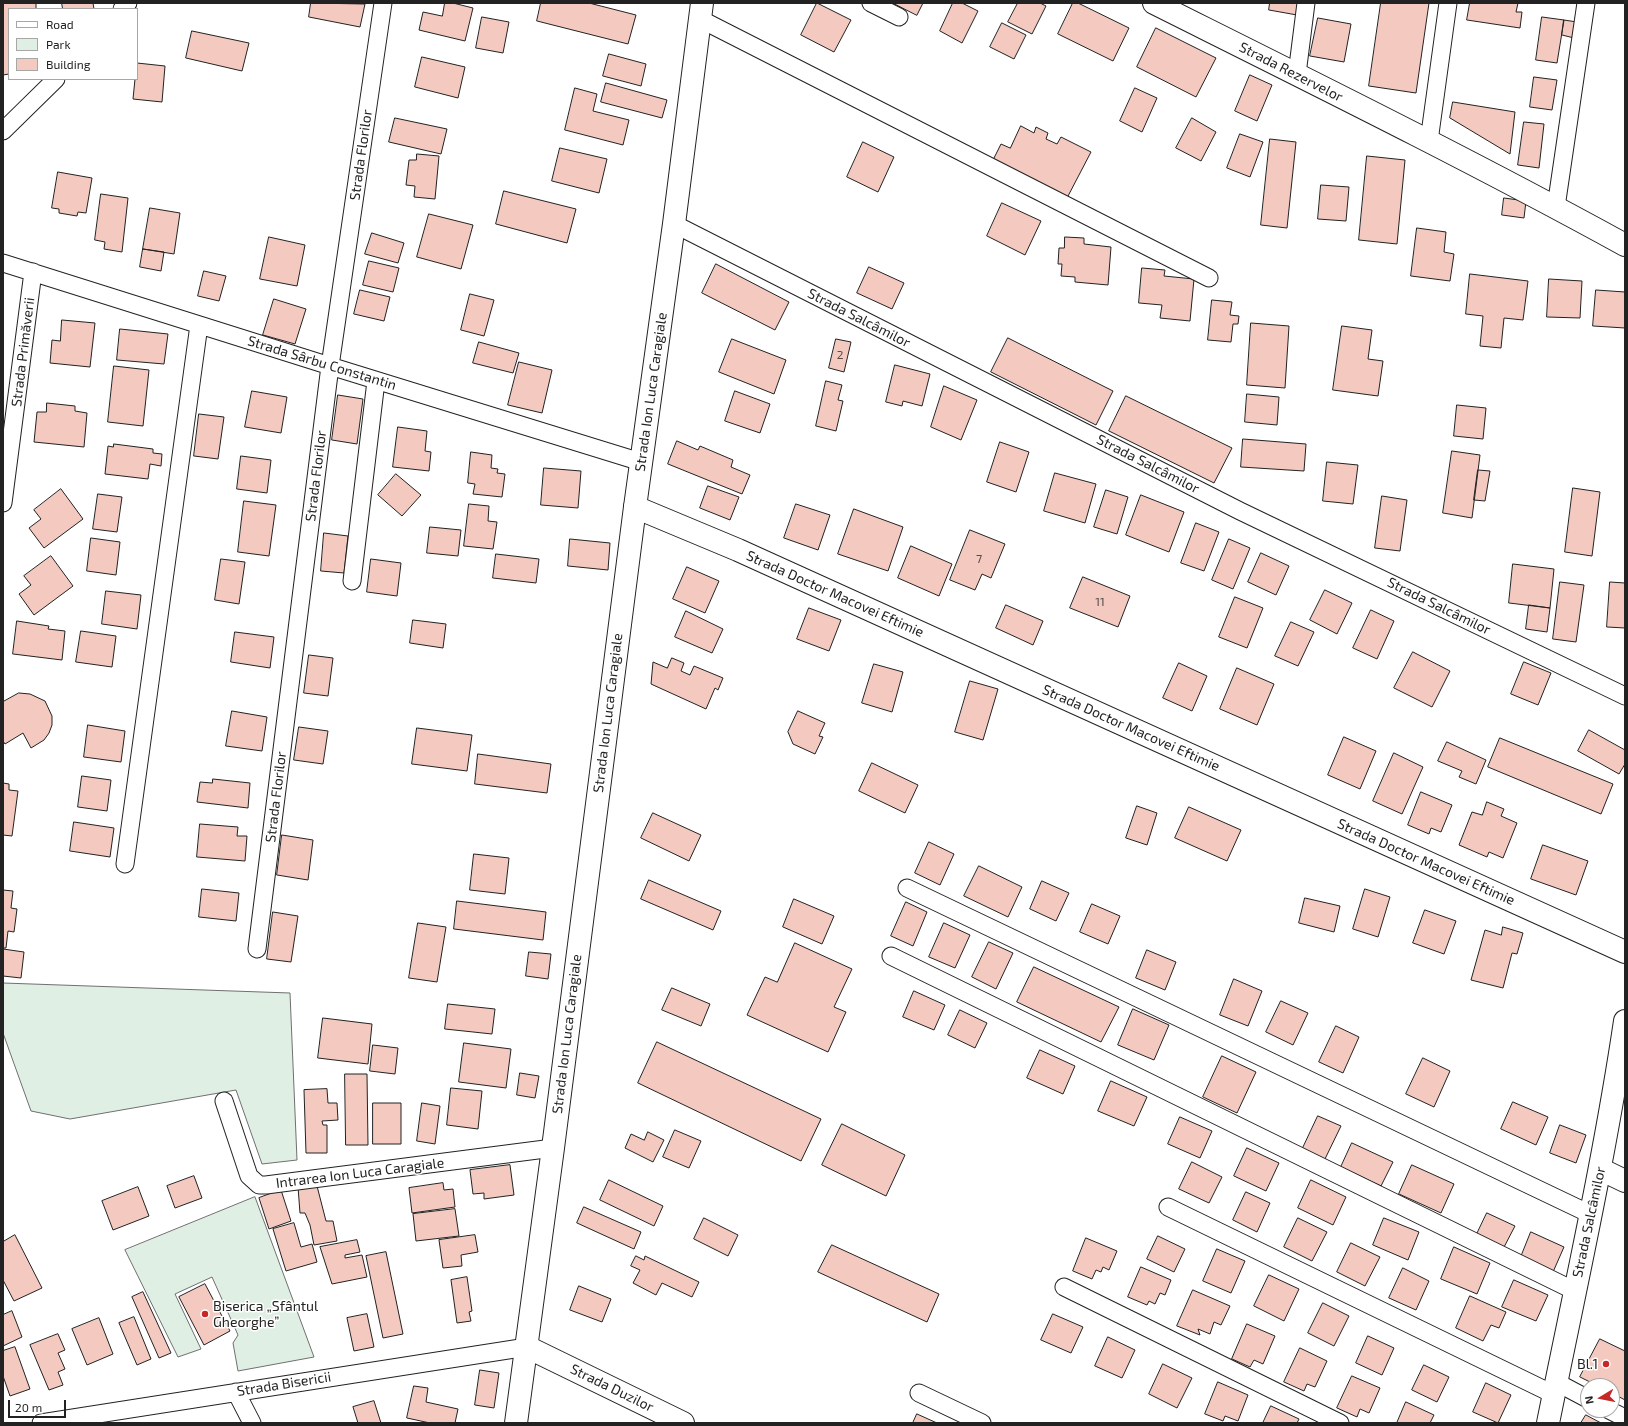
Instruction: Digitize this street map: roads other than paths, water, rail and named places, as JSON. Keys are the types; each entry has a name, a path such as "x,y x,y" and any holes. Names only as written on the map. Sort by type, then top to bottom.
{"street":[{"name":"Strada Florilor","path":"257,949 330,366 383,3"},
{"path":"871,3 899,17"},
{"path":"1297,74 1306,3"},
{"path":"1428,141 1448,3"},
{"path":"1556,207 1586,3"},
{"name":"Strada Rezervelor","path":"1164,5 1556,207 1625,245"},
{"path":"701,11 1209,278"},
{"name":"Strada Ion Luca Caragiale","path":"516,1423 534,1351 553,1148 635,507 674,224 701,11"},
{"path":"3,131 55,80"},
{"name":"Strada Salcâmilor","path":"674,224 1240,510 1625,696"},
{"name":"Strada Sârbu Constantin","path":"3,263 641,462"},
{"name":"Strada Primăverii","path":"3,503 33,272"},
{"path":"125,864 199,325"},
{"path":"352,581 376,380"},
{"name":"Strada Doctor Macovei Eftimie","path":"635,507 738,550 1625,952"},
{"path":"907,888 1590,1214"},
{"path":"890,956 1575,1291"},
{"name":"Strada Salcâmilor","path":"1548,1423 1600,1169 1625,1021"},
{"name":"Intrarea Ion Luca Caragiale","path":"224,1102 249,1176 253,1181 266,1185 553,1148"},
{"path":"1600,1169 1625,1181"},
{"path":"1168,1207 1555,1388 1580,1396"},
{"path":"1064,1287 1340,1423"},
{"name":"Strada Bisericii","path":"41,1423 112,1418 236,1392 534,1351"},
{"name":"Strada Duzilor","path":"534,1351 683,1423"},
{"path":"236,1392 252,1423"},
{"path":"919,1393 982,1423"}],"place":[{"name":"Biserica „Sfântul Gheorghe”","path":"205,1314"},
{"name":"Bl.1","path":"1606,1364"}]}
